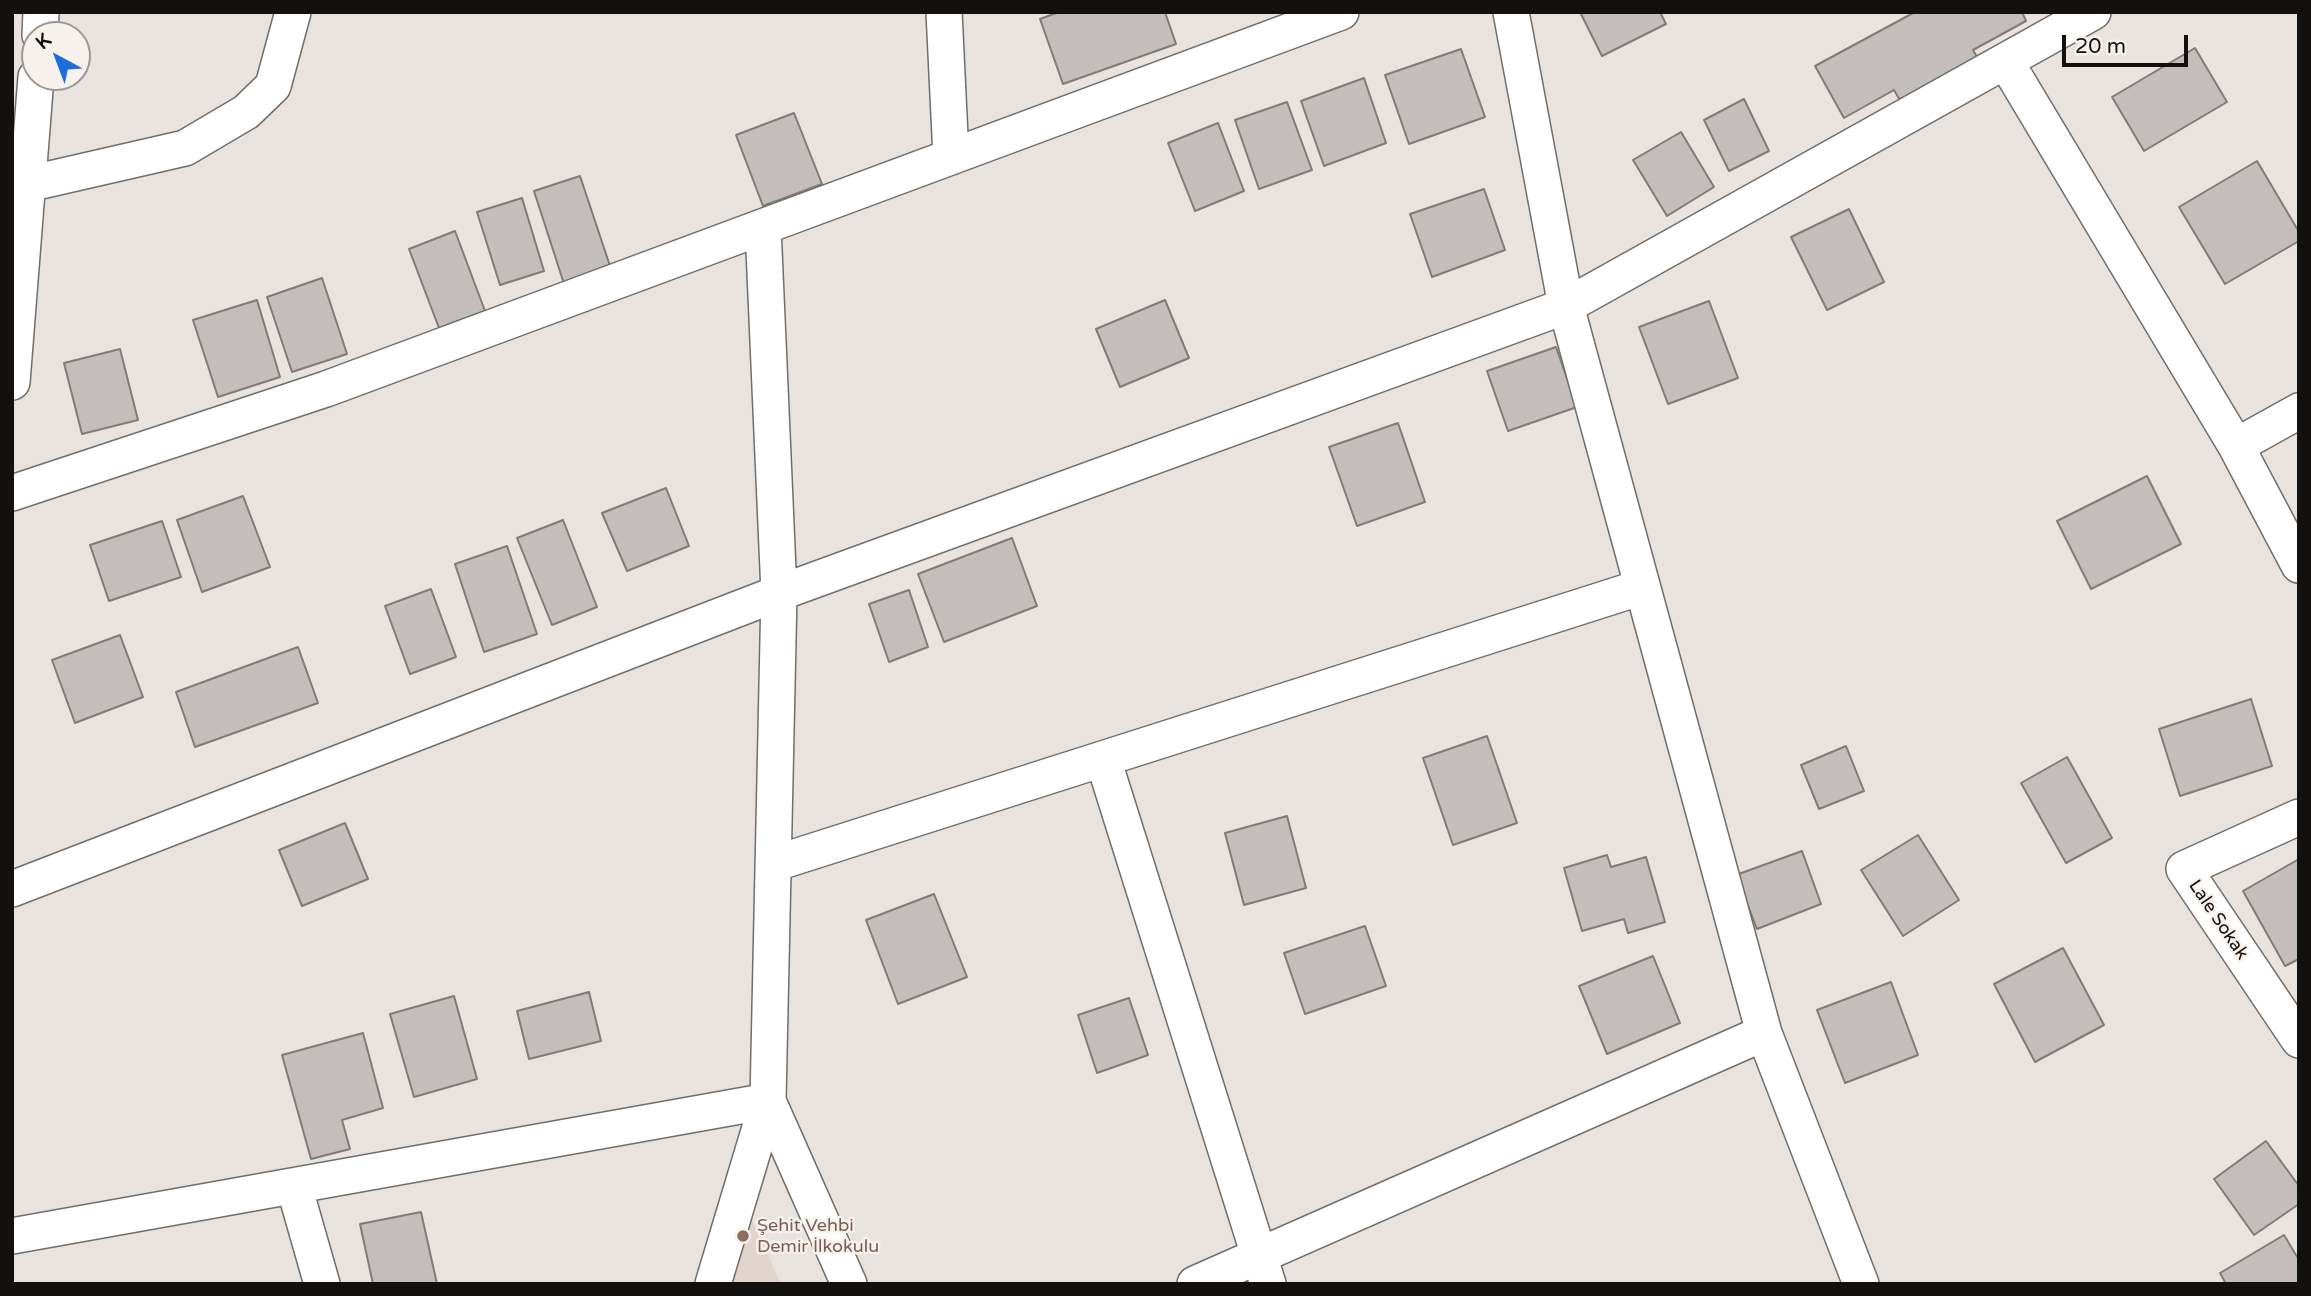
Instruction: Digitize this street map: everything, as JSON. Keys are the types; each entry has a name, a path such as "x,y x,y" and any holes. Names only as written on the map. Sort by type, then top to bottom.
{"street":[{"path":"28,184 185,148 246,112 273,86 293,12"},
{"path":"944,12 951,157"},
{"path":"12,494 326,389 1341,12"},
{"path":"1511,12 1566,306 1764,1033 1861,1284"},
{"path":"12,888 779,593 1566,306 2093,12"},
{"path":"2006,62 2236,446 2299,565"},
{"path":"12,382 35,91"},
{"path":"713,1284 768,1101 779,593 763,227"},
{"path":"2236,446 2299,411"},
{"path":"773,864 1642,587"},
{"path":"1103,759 1264,1269"},
{"name":"Lale Sokak","path":"2299,817 2184,869 2299,1040"},
{"path":"1195,1284 1264,1269 1764,1033"},
{"path":"12,1236 768,1101"},
{"path":"768,1101 849,1284"},
{"path":"294,1186 322,1284"}],"shaded area":[{"name":"Şehit Vehbi Demir İlkokulu","path":"738,1188 781,1284 714,1284"}],"building":[{"path":"1059,12 1165,12 1176,44 1063,84 1040,19"},
{"path":"1580,12 1660,12 1666,24 1602,56"},
{"path":"1915,12 2022,12 2026,21 1973,50 1980,62 1902,104 1894,90 1844,118 1815,66"},
{"path":"2195,48 2227,102 2144,151 2112,97"},
{"path":"1461,49 1485,117 1409,144 1385,75"},
{"path":"1364,78 1386,143 1324,166 1301,101"},
{"path":"1744,99 1769,151 1729,171 1704,120"},
{"path":"1287,102 1312,170 1259,189 1235,120"},
{"path":"794,113 822,184 763,206 736,135"},
{"path":"1218,123 1244,191 1195,211 1168,143"},
{"path":"1681,132 1714,187 1667,216 1633,160"},
{"path":"2257,161 2299,232 2299,241 2225,284 2179,207"},
{"path":"580,176 612,272 565,287 534,191"},
{"path":"1484,189 1505,250 1432,277 1410,214"},
{"path":"522,198 544,271 500,285 477,212"},
{"path":"1849,209 1884,282 1827,310 1791,237"},
{"path":"455,231 485,311 439,328 409,249"},
{"path":"322,278 347,354 292,372 267,297"},
{"path":"257,300 280,377 218,397 193,320"},
{"path":"1165,300 1189,358 1120,387 1096,329"},
{"path":"1709,301 1738,378 1668,404 1639,327"},
{"path":"1556,347 1577,407 1508,431 1487,371"},
{"path":"120,349 138,420 82,434 64,363"},
{"path":"1398,423 1425,502 1357,526 1329,447"},
{"path":"2147,476 2181,544 2091,589 2057,521"},
{"path":"666,488 689,546 627,571 602,513"},
{"path":"243,496 270,567 202,592 177,520"},
{"path":"563,520 597,607 552,625 517,538"},
{"path":"162,521 181,577 109,601 90,545"},
{"path":"1012,538 1037,606 944,642 918,574"},
{"path":"507,546 537,634 484,652 455,564"},
{"path":"431,589 456,657 410,674 385,606"},
{"path":"909,590 928,647 889,662 869,604"},
{"path":"120,635 143,697 75,723 52,660"},
{"path":"298,647 318,703 195,747 176,692"},
{"path":"2251,699 2272,766 2180,796 2159,729"},
{"path":"1487,736 1517,823 1453,845 1423,758"},
{"path":"1846,746 1864,791 1819,809 1801,765"},
{"path":"2067,757 2112,838 2066,863 2021,783"},
{"path":"1287,816 1306,888 1244,905 1225,833"},
{"path":"345,823 368,879 302,906 279,850"},
{"path":"1918,835 1959,900 1903,936 1861,870"},
{"path":"1802,851 1821,904 1757,929 1736,875"},
{"path":"1607,855 1611,867 1646,857 1665,922 1628,933 1624,919 1582,931 1564,868"},
{"path":"2299,859 2299,959 2285,966 2243,891"},
{"path":"934,894 967,977 898,1004 866,920"},
{"path":"1365,926 1386,986 1305,1014 1284,953"},
{"path":"2063,948 2104,1025 2035,1062 1994,984"},
{"path":"1653,956 1680,1023 1607,1054 1579,986"},
{"path":"1891,982 1918,1055 1845,1083 1817,1010"},
{"path":"589,992 601,1041 529,1059 517,1011"},
{"path":"454,996 477,1079 414,1097 390,1014"},
{"path":"1129,998 1148,1055 1097,1073 1078,1015"},
{"path":"363,1033 383,1108 342,1120 350,1149 311,1159 282,1055"},
{"path":"2266,1141 2299,1186 2299,1204 2254,1235 2214,1179"},
{"path":"421,1212 437,1284 373,1284 360,1224"},
{"path":"2284,1235 2299,1260 2299,1284 2226,1284 2220,1273"}],"place":[{"name":"Şehit Vehbi Demir İlkokulu","path":"743,1236"}]}
